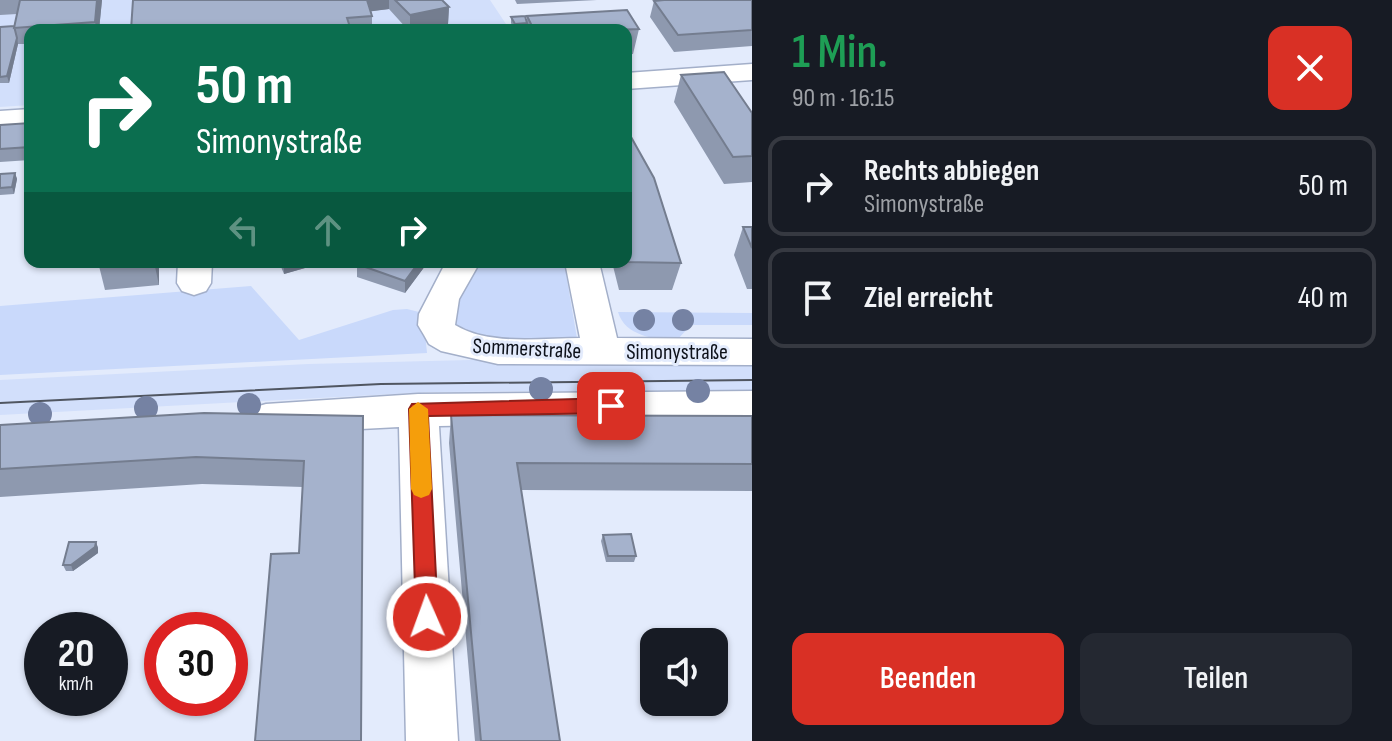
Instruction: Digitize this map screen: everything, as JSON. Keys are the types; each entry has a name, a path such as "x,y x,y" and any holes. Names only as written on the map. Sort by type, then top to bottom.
{"street":[{"path":"632,81 752,72"},
{"path":"0,120 24,118"},
{"name":"Sommerstraße","path":"460,268 440,302 434,320 437,330 452,342 470,349 498,351 602,352"},
{"path":"583,268 602,352"},
{"name":"Simonystraße","path":"602,352 752,352"},
{"path":"232,421 418,409 752,406"},
{"path":"418,409 432,741"}],"shaded area":[{"path":"0,0 490,0 506,24 24,24 24,105 0,107"},
{"path":"471,268 565,268 578,344 456,338 446,310"},
{"path":"251,286 299,340 393,310 407,309 427,314 424,323 427,353 0,375 0,306"},
{"path":"618,312 752,313 752,325 691,325 676,341 641,335 627,326"},
{"path":"584,357 752,357 752,390 432,392 0,415 0,380 308,364"}],"building":[{"path":"20,0 97,0 95,22 24,24 24,27 14,28"},
{"path":"133,0 367,0 372,16 347,18 349,24 131,24"},
{"path":"395,0 442,0 449,7 410,15"},
{"path":"752,0 752,30 678,35 654,1"},
{"path":"627,10 639,29 632,29 632,24 531,24 527,16"},
{"path":"525,16 527,23 515,24 511,17"},
{"path":"14,26 17,38 7,76 0,77 0,27"},
{"path":"724,72 752,113 752,156 733,157 681,75"},
{"path":"24,123 24,147 0,149 0,125"},
{"path":"632,139 654,178 681,263 632,262"},
{"path":"15,173 12,187 0,188 0,174"},
{"path":"743,227 752,227 752,248"},
{"path":"368,268 415,268 405,281"},
{"path":"204,413 363,416 361,741 255,741 271,554 299,553 304,461 196,457 0,469 0,425"},
{"path":"451,415 752,416 752,464 517,463 560,741 481,741"},
{"path":"631,534 636,556 608,556 603,535"},
{"path":"69,542 96,542 95,547 71,565 63,565"}],"tram line":[{"path":"0,403 381,384 752,380"}],"slow traffic":[{"path":"418,409 421,489"}],"route":[{"path":"427,617 418,409 611,406"}]}
